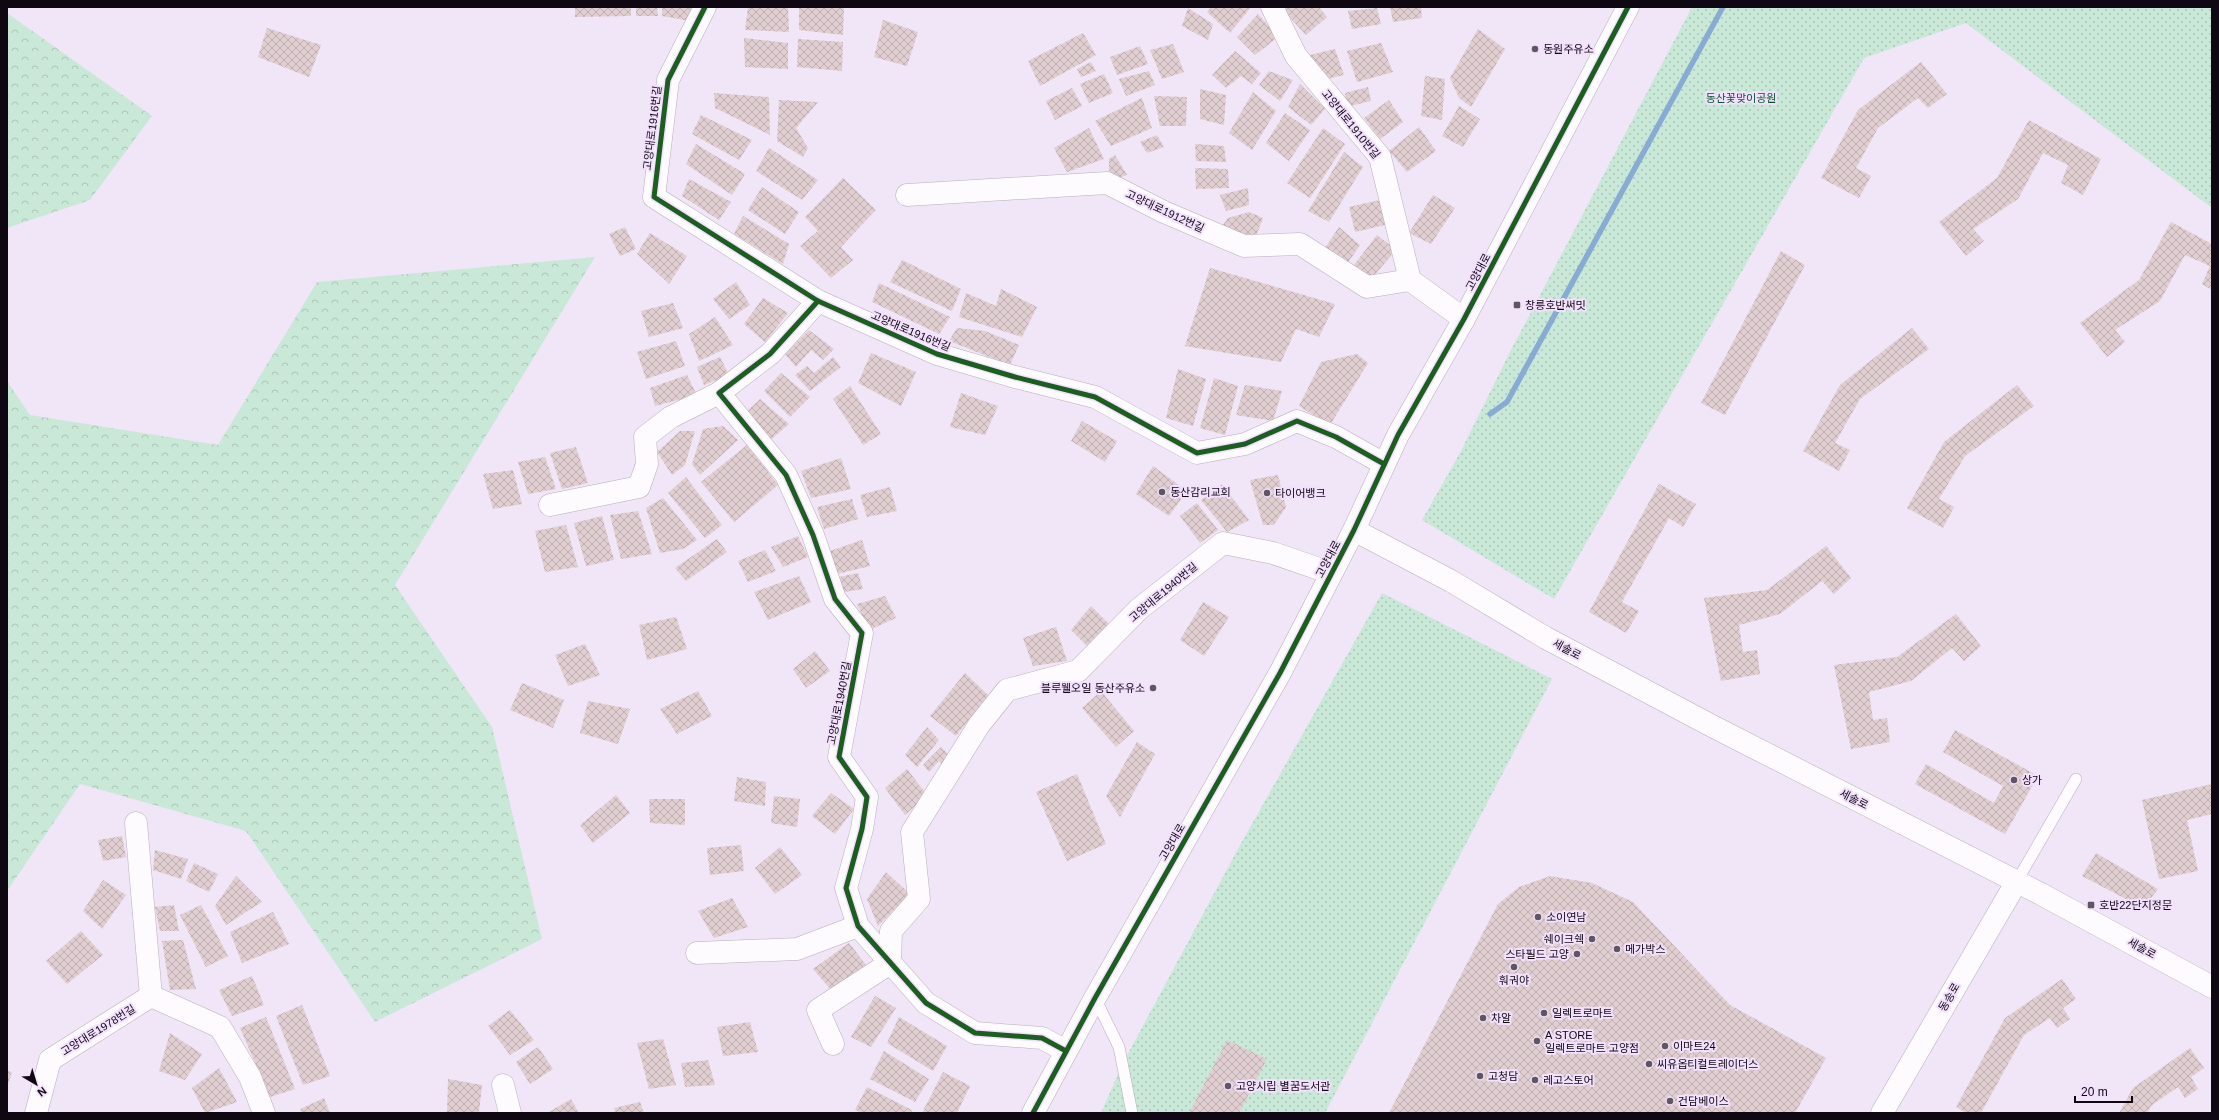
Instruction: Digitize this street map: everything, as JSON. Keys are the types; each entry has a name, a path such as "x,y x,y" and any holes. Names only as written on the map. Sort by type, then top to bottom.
{"street":[{"name":"고양대로1916번길","path":"705,7 668,80 654,197 818,301 937,354 1015,377 1095,397 1197,453 1245,444 1297,421 1336,437 1384,464"},
{"name":"고양대로1910번길","path":"1272,7 1296,56 1380,157 1410,280"},
{"name":"고양대로","path":"1033,1113 1066,1051 1280,673 1354,530 1398,435 1464,319 1628,7"},
{"name":"고양대로1912번길","path":"907,195 1107,184 1164,212 1244,246 1300,244 1367,287 1410,280"},
{"path":"1410,280 1464,319"},
{"path":"550,505 639,487 646,464 645,437 671,417 719,393 770,354 818,301"},
{"name":"고양대로1940번길","path":"719,393 786,475 813,534 835,599 862,633 839,757 867,797 862,830 846,888 858,926 926,1003 975,1033 1042,1038 1066,1051"},
{"name":"세솔로","path":"1354,530 1451,581 1546,638 1714,727 2016,881 2212,987"},
{"name":"고양대로1940번길","path":"890,963 891,931 920,899 912,832 979,725 1007,690 1078,671 1139,609 1223,543 1273,553 1332,573"},
{"path":"136,823 151,996 220,1027 250,1077 264,1113"},
{"name":"동송로","path":"1882,1113 2016,881"},
{"path":"697,952 797,950 858,926"},
{"path":"833,1044 818,1010 890,963"},
{"name":"고양대로1978번길","path":"36,1113 50,1060 151,996"},
{"path":"503,1085 510,1113"}],"lane":[{"path":"2016,881 2076,779"},
{"path":"1096,998 1119,1047 1132,1113"}],"green space":[{"name":"동산꽃맞이공원","path":"1692,7 2212,7 2212,208 1966,23 1864,58 1554,599 1422,520 1460,453 1509,354"},
{"path":"7,13 152,116 90,200 7,228"},
{"path":"595,257 395,585 492,727 542,939 375,1022 246,831 80,784 7,891 7,381 30,415 218,445 317,282"},
{"path":"1382,593 1552,679 1325,1113 1101,1113 1122,1065 1239,847"}],"building":[{"path":"575,7 631,7 631,16 575,17"},
{"path":"636,7 657,7 658,16 636,16"},
{"path":"662,7 695,7 690,21 662,16"},
{"path":"748,7 788,7 789,32 745,30"},
{"path":"799,7 844,7 843,35 799,30"},
{"path":"1211,7 1251,7 1230,33 1207,12"},
{"path":"1288,7 1319,7 1327,17 1306,35 1284,11"},
{"path":"1390,7 1421,7 1422,18 1393,22"},
{"path":"1188,8 1213,24 1208,40 1182,26"},
{"path":"1377,8 1381,24 1352,29 1348,11"},
{"path":"1258,14 1278,37 1255,55 1237,37"},
{"path":"883,20 918,32 907,66 874,57"},
{"path":"267,28 321,45 309,77 258,57"},
{"path":"1478,29 1505,49 1471,107 1459,98 1450,78"},
{"path":"1083,33 1096,55 1040,86 1028,61"},
{"path":"744,38 788,43 788,69 745,67"},
{"path":"798,39 843,42 842,71 797,67"},
{"path":"1381,43 1393,72 1357,82 1347,51"},
{"path":"1173,44 1184,72 1162,79 1150,50"},
{"path":"1140,46 1148,64 1117,75 1110,57"},
{"path":"1335,49 1344,75 1322,80 1310,55"},
{"path":"1235,51 1261,73 1252,84 1241,76 1226,88 1212,75"},
{"path":"1091,62 1096,71 1081,77 1077,69"},
{"path":"1921,62 1947,94 1928,108 1918,98 1878,128 1856,168 1871,176 1859,198 1821,178 1858,110"},
{"path":"1149,71 1155,85 1126,96 1119,79"},
{"path":"1269,71 1293,80 1280,101 1259,85"},
{"path":"1104,74 1113,93 1089,103 1080,84"},
{"path":"1425,76 1445,79 1442,120 1421,116"},
{"path":"1300,84 1325,109 1311,125 1288,107"},
{"path":"1368,87 1371,101 1346,107 1345,93"},
{"path":"1072,88 1082,106 1055,120 1046,101"},
{"path":"1200,89 1226,95 1224,125 1200,119"},
{"path":"1253,92 1276,111 1252,150 1229,133"},
{"path":"714,93 769,97 770,135 715,108"},
{"path":"1154,96 1187,97 1186,126 1160,126"},
{"path":"1142,98 1152,128 1111,146 1095,121"},
{"path":"779,100 818,102 796,128 808,148 803,157 777,141"},
{"path":"1389,100 1403,122 1380,139 1364,118"},
{"path":"1459,106 1480,119 1463,147 1442,136"},
{"path":"1285,113 1310,130 1289,161 1266,143"},
{"path":"701,115 752,140 739,160 692,134"},
{"path":"2029,120 2101,159 2083,195 2061,183 2068,165 2043,153 2018,199 1973,229 1984,241 1966,256 1939,222 1997,178"},
{"path":"1419,127 1436,151 1407,172 1389,151"},
{"path":"1089,128 1104,159 1067,172 1054,148"},
{"path":"1323,128 1345,144 1310,198 1287,183"},
{"path":"1157,135 1164,147 1147,153 1140,142"},
{"path":"696,144 745,174 732,195 686,164"},
{"path":"1195,144 1224,146 1226,162 1196,161"},
{"path":"769,148 818,180 802,200 756,171"},
{"path":"1344,152 1363,167 1329,222 1308,211"},
{"path":"1115,155 1127,175 1114,180 1109,171 1109,159"},
{"path":"1195,168 1228,169 1229,188 1196,189"},
{"path":"843,178 876,210 841,247 853,260 831,278 800,246 818,231 805,217"},
{"path":"689,179 731,202 719,220 682,196"},
{"path":"762,187 799,212 785,234 748,210"},
{"path":"1248,188 1249,205 1226,211 1220,195"},
{"path":"1433,195 1455,208 1431,244 1409,233"},
{"path":"1380,200 1385,225 1355,232 1349,207"},
{"path":"1249,212 1263,218 1255,239 1221,228 1228,218"},
{"path":"743,216 789,244 783,264 734,234"},
{"path":"2171,222 2212,244 2212,290 2202,284 2210,266 2185,255 2160,301 2115,330 2125,342 2107,357 2080,323 2139,280"},
{"path":"625,227 636,249 620,256 609,234"},
{"path":"1339,227 1360,245 1347,264 1323,251"},
{"path":"650,233 687,256 669,284 637,254"},
{"path":"1377,235 1396,250 1372,278 1354,265"},
{"path":"1781,251 1805,265 1725,415 1701,403"},
{"path":"902,260 961,289 952,311 890,282"},
{"path":"1210,268 1335,304 1319,337 1296,329 1281,362 1185,346"},
{"path":"736,282 750,305 729,319 713,299"},
{"path":"879,283 950,317 939,334 872,302"},
{"path":"1001,289 1037,307 1022,337 959,317 966,293 996,306"},
{"path":"763,298 788,313 765,342 744,324"},
{"path":"673,303 683,328 649,337 641,311"},
{"path":"715,317 733,345 699,361 689,334"},
{"path":"957,328 985,331 1019,345 1010,365 949,341"},
{"path":"1912,328 1929,349 1860,399 1835,443 1850,450 1839,471 1803,451 1840,385"},
{"path":"809,330 834,349 823,360 811,350 796,367 785,354"},
{"path":"676,341 685,366 646,379 637,352"},
{"path":"871,353 916,372 901,406 858,383"},
{"path":"1357,354 1368,363 1330,425 1299,406 1321,362"},
{"path":"720,357 729,375 704,385 697,367"},
{"path":"833,357 841,367 810,391 795,375 807,366 814,373"},
{"path":"1178,369 1206,379 1193,426 1166,418"},
{"path":"781,373 810,397 790,417 764,391"},
{"path":"687,375 697,395 655,406 650,388"},
{"path":"1214,378 1238,386 1225,435 1200,428"},
{"path":"1245,385 1282,391 1273,421 1236,415"},
{"path":"2017,385 2034,406 1965,456 1939,499 1954,507 1943,528 1907,508 1944,442"},
{"path":"850,386 881,434 863,445 833,399"},
{"path":"961,393 998,406 985,435 950,427"},
{"path":"760,399 789,424 768,442 744,414"},
{"path":"1082,421 1117,441 1105,462 1071,441"},
{"path":"723,426 738,440 700,475 692,464 703,429"},
{"path":"680,431 695,431 685,465 672,475 657,452"},
{"path":"747,445 778,485 734,522 701,482"},
{"path":"576,447 588,483 562,489 550,453"},
{"path":"545,457 556,489 528,494 518,462"},
{"path":"841,458 851,489 811,498 801,471"},
{"name":"동산감리교회","path":"1153,466 1187,491 1169,516 1136,494"},
{"path":"513,470 522,504 493,509 483,474"},
{"path":"1278,475 1286,507 1274,525 1263,525 1250,480"},
{"path":"686,477 722,525 705,538 668,493"},
{"path":"1222,484 1249,520 1227,532 1201,500"},
{"path":"1659,484 1696,504 1683,527 1669,518 1622,602 1639,611 1626,633 1589,612"},
{"path":"890,487 897,511 867,517 860,495"},
{"path":"663,498 697,540 683,549 660,553 646,508"},
{"path":"852,499 858,519 824,529 817,507"},
{"path":"1197,503 1218,530 1200,543 1180,516"},
{"path":"638,511 652,554 621,559 610,515"},
{"path":"602,516 614,560 586,566 574,523"},
{"path":"566,525 578,567 545,572 535,531"},
{"path":"798,536 808,557 783,567 771,547"},
{"path":"717,539 727,552 686,581 675,568"},
{"path":"862,540 870,566 837,574 830,551"},
{"path":"1826,546 1851,578 1834,594 1822,581 1780,614 1739,625 1743,652 1757,650 1760,674 1721,681 1704,598 1767,590"},
{"path":"765,550 776,571 748,582 738,561"},
{"path":"858,573 863,589 844,592 839,577"},
{"path":"799,576 811,602 768,620 754,592"},
{"path":"885,596 896,618 869,630 857,604"},
{"path":"1203,602 1229,617 1204,656 1180,640"},
{"path":"1091,606 1112,627 1089,648 1071,630"},
{"path":"1956,614 1981,646 1964,661 1952,648 1911,681 1869,692 1873,720 1887,718 1890,742 1851,749 1834,665 1897,657"},
{"path":"676,617 687,649 647,660 639,625"},
{"path":"1056,627 1067,661 1033,666 1023,638"},
{"path":"585,644 600,675 568,686 555,655"},
{"path":"815,651 830,671 806,688 793,669"},
{"path":"965,673 988,695 956,736 930,716"},
{"path":"522,683 564,700 553,728 510,710"},
{"path":"698,691 712,716 677,734 660,709"},
{"path":"1101,691 1134,731 1116,747 1082,708"},
{"path":"588,701 630,709 618,744 580,733"},
{"path":"927,727 939,740 917,767 905,755"},
{"name":"상가","path":"1955,730 2038,776 2005,834 1915,784 1926,764 1994,803 2003,786 1943,752"},
{"path":"1137,742 1155,754 1120,817 1106,796"},
{"path":"941,747 953,759 945,768 939,761 929,772 923,765"},
{"path":"907,769 927,795 905,815 885,788"},
{"path":"1077,774 1106,844 1067,861 1036,792"},
{"path":"737,777 766,782 765,806 734,801"},
{"path":"2212,784 2212,814 2187,820 2198,871 2159,879 2142,800"},
{"path":"831,793 854,809 835,834 812,816"},
{"path":"616,795 630,813 593,843 580,825"},
{"path":"774,796 800,799 797,827 771,823"},
{"path":"649,799 685,799 685,825 650,823"},
{"path":"122,836 126,857 103,861 98,840"},
{"path":"741,845 744,871 710,875 707,848"},
{"path":"780,847 802,875 775,894 755,868"},
{"path":"155,850 188,859 181,879 153,870"},
{"path":"2096,853 2158,889 2143,908 2082,876"},
{"path":"194,863 218,874 209,892 186,881"},
{"path":"886,872 910,894 878,926 867,899"},
{"path":"236,876 262,902 226,925 215,906"},
{"name":"스타필드 고양","path":"1550,876 1592,883 1633,902 1730,1005 1826,1058 1795,1113 1389,1113 1498,904 1519,887"},
{"path":"103,880 126,895 102,929 83,911"},
{"path":"732,898 748,927 714,938 698,911"},
{"path":"174,905 179,931 160,931 155,907"},
{"path":"201,905 228,956 206,967 180,915"},
{"path":"273,912 289,944 242,963 230,932"},
{"path":"81,931 103,955 67,984 46,961"},
{"path":"183,940 196,989 170,990 162,941"},
{"path":"849,943 867,966 831,990 813,969"},
{"path":"252,976 264,1005 232,1016 219,990"},
{"path":"2062,979 2076,999 2063,1008 2070,1019 2057,1028 2050,1018 2024,1035 1981,1113 1966,1113 1956,1107 2005,1018"},
{"path":"875,996 896,1008 871,1047 851,1037"},
{"path":"302,1005 330,1076 303,1085 276,1016"},
{"path":"510,1010 534,1040 510,1055 488,1026"},
{"path":"266,1017 295,1089 270,1097 240,1028"},
{"path":"899,1017 947,1046 933,1071 887,1043"},
{"path":"750,1022 758,1052 723,1056 717,1027"},
{"path":"170,1033 202,1054 185,1080 159,1071"},
{"path":"663,1039 676,1085 649,1089 637,1043"},
{"name":"고양시립 별꿈도서관","path":"1227,1040 1267,1059 1239,1113 1189,1113"},
{"path":"538,1047 553,1069 530,1084 516,1062"},
{"path":"2190,1048 2204,1068 2191,1077 2198,1089 2185,1098 2178,1087 2152,1105 2147,1113 2119,1113 2133,1088"},
{"path":"884,1051 929,1079 915,1102 870,1079"},
{"path":"708,1060 715,1085 685,1087 681,1063"},
{"path":"219,1068 237,1102 205,1113 192,1088"},
{"path":"7,1071 12,1072 7,1088"},
{"path":"943,1072 970,1086 957,1113 922,1113"},
{"path":"448,1079 482,1085 479,1113 447,1113"},
{"path":"867,1087 912,1110 911,1113 862,1113 855,1110"},
{"path":"324,1098 330,1113 301,1113 300,1109"},
{"path":"571,1099 579,1113 547,1113"},
{"path":"640,1102 644,1113 616,1113 614,1108"}],"waterway":[{"path":"1490,414 1507,402 1723,7"}],"cycle path":[{"path":"705,7 668,80 654,197 818,301 937,354 1015,377 1095,397 1197,453 1245,444 1297,421 1336,437 1384,464"},
{"path":"1033,1113 1095,998 1280,673 1354,530 1398,435 1464,319 1628,7"},
{"path":"818,301 770,354 719,393 786,475 813,535 835,599 862,633 839,757 867,797 862,829 846,888 858,926 926,1003 975,1033 1042,1038 1066,1051"}],"place":[{"name":"동원주유소","path":"1535,49"},
{"name":"창릉호반써밋","path":"1517,305"},
{"name":"동산감리교회","path":"1162,492"},
{"name":"타이어뱅크","path":"1267,493"},
{"name":"블루웰오일 동산주유소","path":"1153,688"},
{"name":"상가","path":"2014,780"},
{"name":"호반22단지정문","path":"2091,905"},
{"name":"소이연남","path":"1538,917"},
{"name":"쉐이크쉑","path":"1592,939"},
{"name":"메가박스","path":"1617,949"},
{"name":"스타필드 고양","path":"1577,954"},
{"name":"훠궈야","path":"1514,967"},
{"name":"일렉트로마트","path":"1544,1013"},
{"name":"차알","path":"1483,1018"},
{"name":"A STORE 일렉트로마트 고양점","path":"1537,1041"},
{"name":"이마트24","path":"1665,1046"},
{"name":"씨유옵티컬트레이더스","path":"1649,1064"},
{"name":"고청담","path":"1480,1076"},
{"name":"레고스토어","path":"1535,1080"},
{"name":"고양시립 별꿈도서관","path":"1228,1086"},
{"name":"건담베이스","path":"1670,1101"}]}
